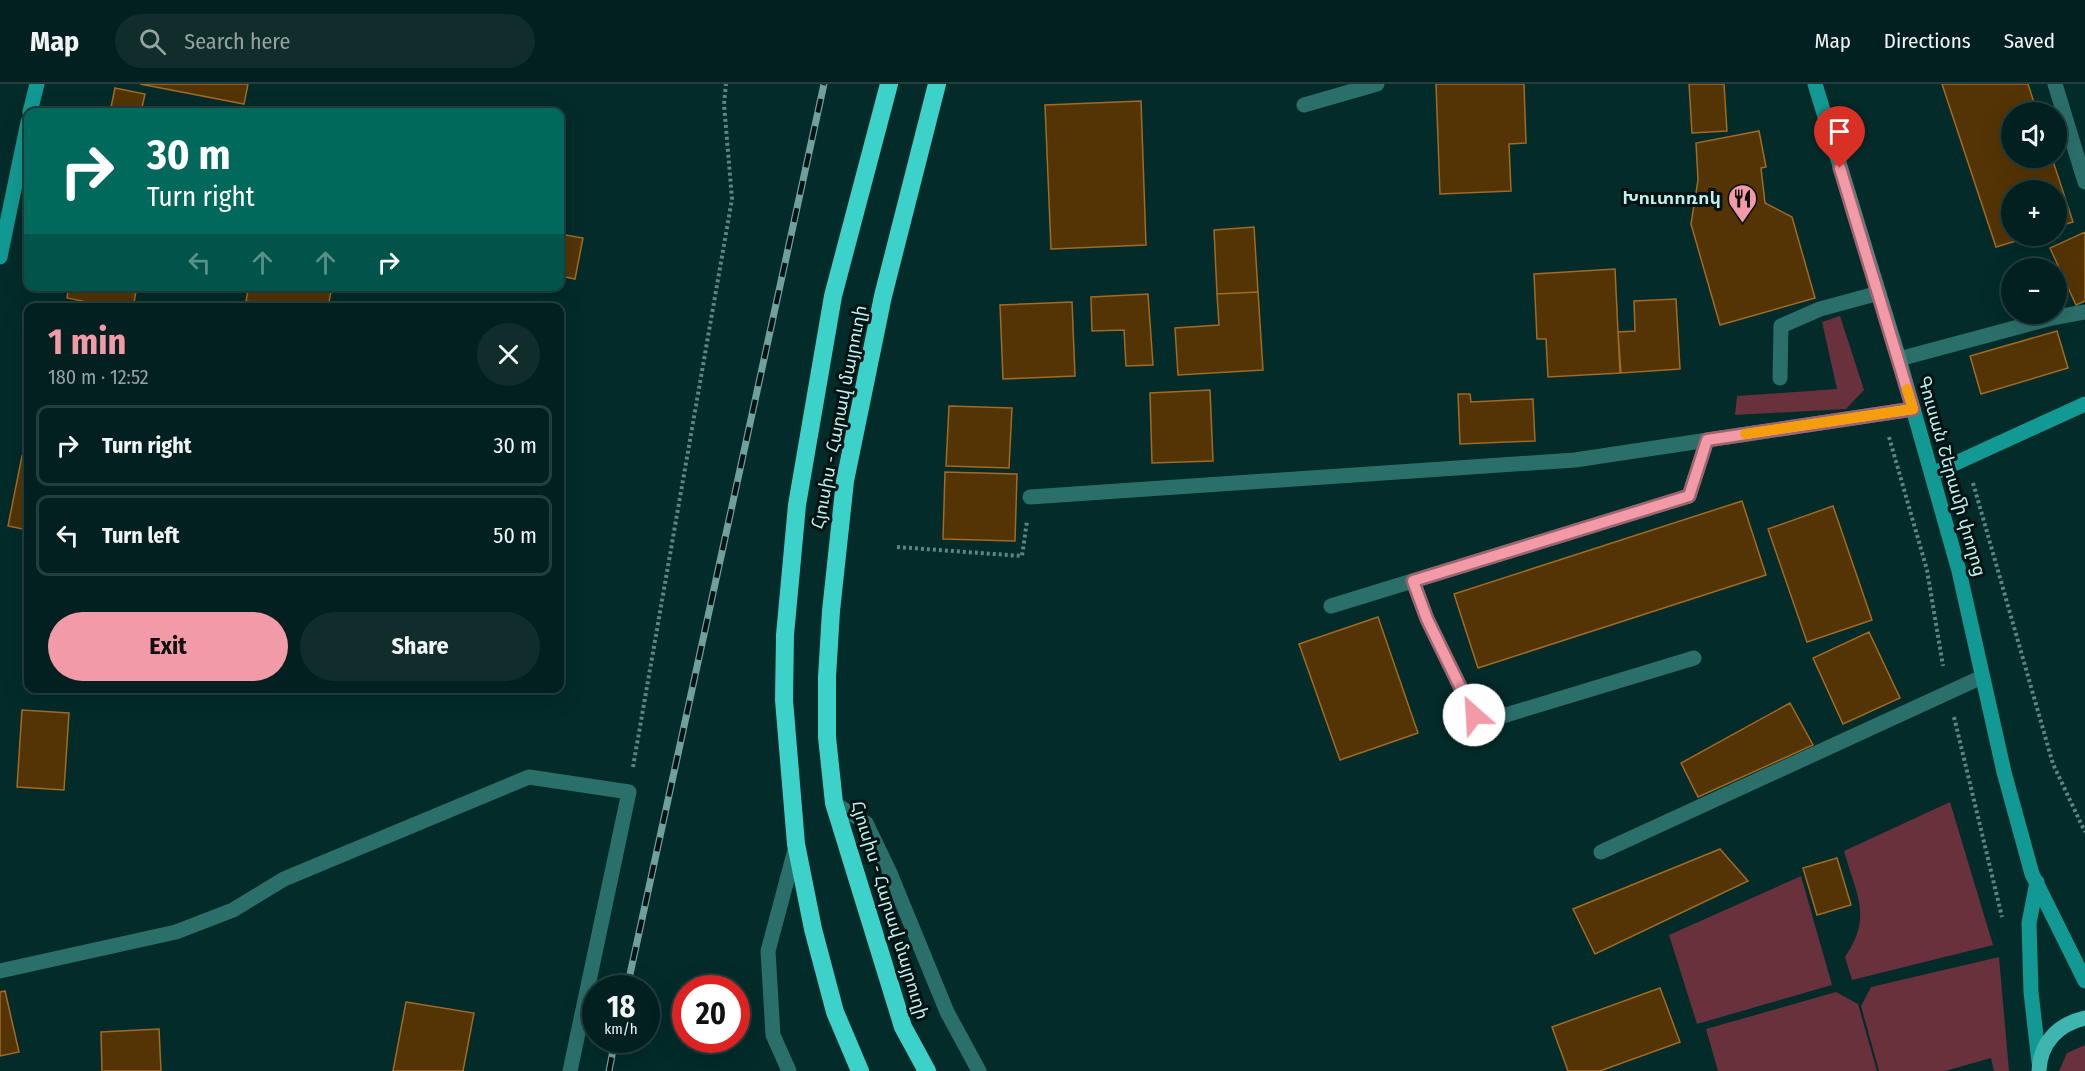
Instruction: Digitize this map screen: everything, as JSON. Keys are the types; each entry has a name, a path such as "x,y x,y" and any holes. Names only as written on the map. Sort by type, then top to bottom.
{"highway":[{"name":"Հյուսիս - Հարավ մայրուղի","path":"860,1071 835,1012 813,928 796,843 784,700 785,635 797,505 832,296 889,84"},
{"name":"Հյուսիս - Հարավ մայրուղի","path":"927,1071 903,1026 834,802 828,737 827,676 831,610 845,481 883,296 937,84"}],"main road":[{"path":"31,108 36,84"},
{"name":"Գուսան Շերամի փողոց","path":"1815,84 1899,359 1959,571 2004,772 2032,874 2085,981"},
{"path":"0,256 24,141"},
{"path":"1932,474 2085,404"},
{"path":"2037,882 2029,923 2031,992 2039,1066"},
{"path":"2039,1066 2051,1036 2062,1027 2085,1018"}],"lane":[{"path":"1304,105 1377,84"},
{"path":"2055,84 2085,182"},
{"path":"1780,378 1781,326 1820,309 1879,293"},
{"path":"1899,359 2052,318 2085,312"},
{"path":"1030,497 1575,460 1913,409"},
{"path":"1331,606 1689,496 1707,440"},
{"path":"1413,581 1427,619 1474,715 1496,718 1694,658"},
{"path":"1600,852 1982,677"},
{"path":"0,971 176,932 233,910 284,879 530,777 629,792 570,1071"},
{"path":"834,802 866,824 890,873 947,1012 979,1071"},
{"path":"789,1071 773,1035 768,951 796,843"}],"path":[{"path":"629,792 732,199 724,104 726,84"},
{"path":"1883,414 1927,570 1948,692 2004,929"},
{"path":"1966,459 2053,764 2085,832"},
{"path":"897,547 1023,556 1030,497"}],"shaded area":[{"path":"1840,316 1864,390 1846,409 1735,415 1737,396 1837,389 1822,322"},
{"path":"1950,802 1993,945 1852,980 1845,957 1858,929 1860,905 1844,851"},
{"path":"1801,876 1832,985 1697,1024 1669,935"},
{"path":"1999,957 2009,1071 1994,1071 1991,1058 1945,1071 1879,1071 1861,1006 1871,987"},
{"path":"1836,992 1858,1004 1877,1071 1718,1071 1706,1029"},
{"path":"2085,1045 2085,1071 2059,1071 2067,1053"}],"building":[{"path":"140,84 248,84 244,104"},
{"path":"1436,84 1524,84 1526,143 1509,144 1511,191 1440,194"},
{"path":"1689,84 1724,84 1727,131 1692,133"},
{"path":"1942,84 2028,84 2034,102 2001,102 2001,168 2055,168 2059,180 2001,180 2001,245 1996,247"},
{"path":"115,88 145,94 142,108 111,108"},
{"path":"1141,101 1146,245 1051,249 1045,105"},
{"path":"1759,131 1766,167 1761,168 1765,203 1792,217 1815,298 1720,325 1691,224 1698,180 1696,143"},
{"path":"2067,204 2073,222 2067,224"},
{"path":"1254,227 1258,292 1217,294 1214,230"},
{"path":"2085,232 2085,301 2076,305 2067,285 2067,258 2055,258 2050,248 2067,246 2067,240"},
{"path":"564,235 583,238 575,279 564,277"},
{"path":"1615,269 1620,373 1548,377 1546,339 1537,339 1534,274"},
{"path":"68,291 136,291 134,303 92,303 67,298"},
{"path":"248,291 331,291 329,303 246,301"},
{"path":"1258,292 1263,370 1178,375 1175,328 1219,325 1217,294"},
{"path":"1148,294 1153,365 1126,366 1124,330 1092,331 1091,297"},
{"path":"1676,299 1680,369 1621,373 1618,332 1635,331 1634,301"},
{"path":"1072,302 1075,376 1003,379 1000,305"},
{"path":"2057,331 2068,368 1981,394 1970,356"},
{"path":"1210,390 1213,461 1152,463 1150,393"},
{"path":"1458,394 1470,394 1471,402 1533,399 1535,441 1460,444"},
{"path":"949,406 1012,408 1009,468 946,466"},
{"path":"22,456 24,457 24,529 8,526"},
{"path":"945,472 1017,474 1015,541 943,539"},
{"path":"1742,501 1766,575 1478,668 1454,594"},
{"path":"1833,506 1872,620 1807,642 1768,529"},
{"path":"1378,617 1418,733 1340,760 1299,644"},
{"path":"1869,632 1900,698 1843,724 1813,658"},
{"path":"1790,703 1813,745 1698,797 1681,763"},
{"path":"22,710 69,713 64,790 17,787"},
{"path":"1720,849 1748,881 1595,954 1573,909"},
{"path":"1837,858 1851,905 1817,915 1803,868"},
{"path":"1660,988 1680,1042 1600,1071 1568,1071 1552,1027"},
{"path":"5,991 19,1052 0,1056 0,992"},
{"path":"406,1002 474,1013 463,1071 393,1071"},
{"path":"159,1029 161,1071 102,1071 101,1032"}],"railway":[{"path":"630,975 824,84"},
{"path":"609,1071 612,1053"}],"slow traffic":[{"path":"1745,434 1913,409 1907,389"}],"place":[{"name":"Խուտոռոկ","path":"1742,224"}],"route":[{"path":"1474,715 1427,619 1413,581 1689,496 1707,440 1913,409 1840,168"}]}
